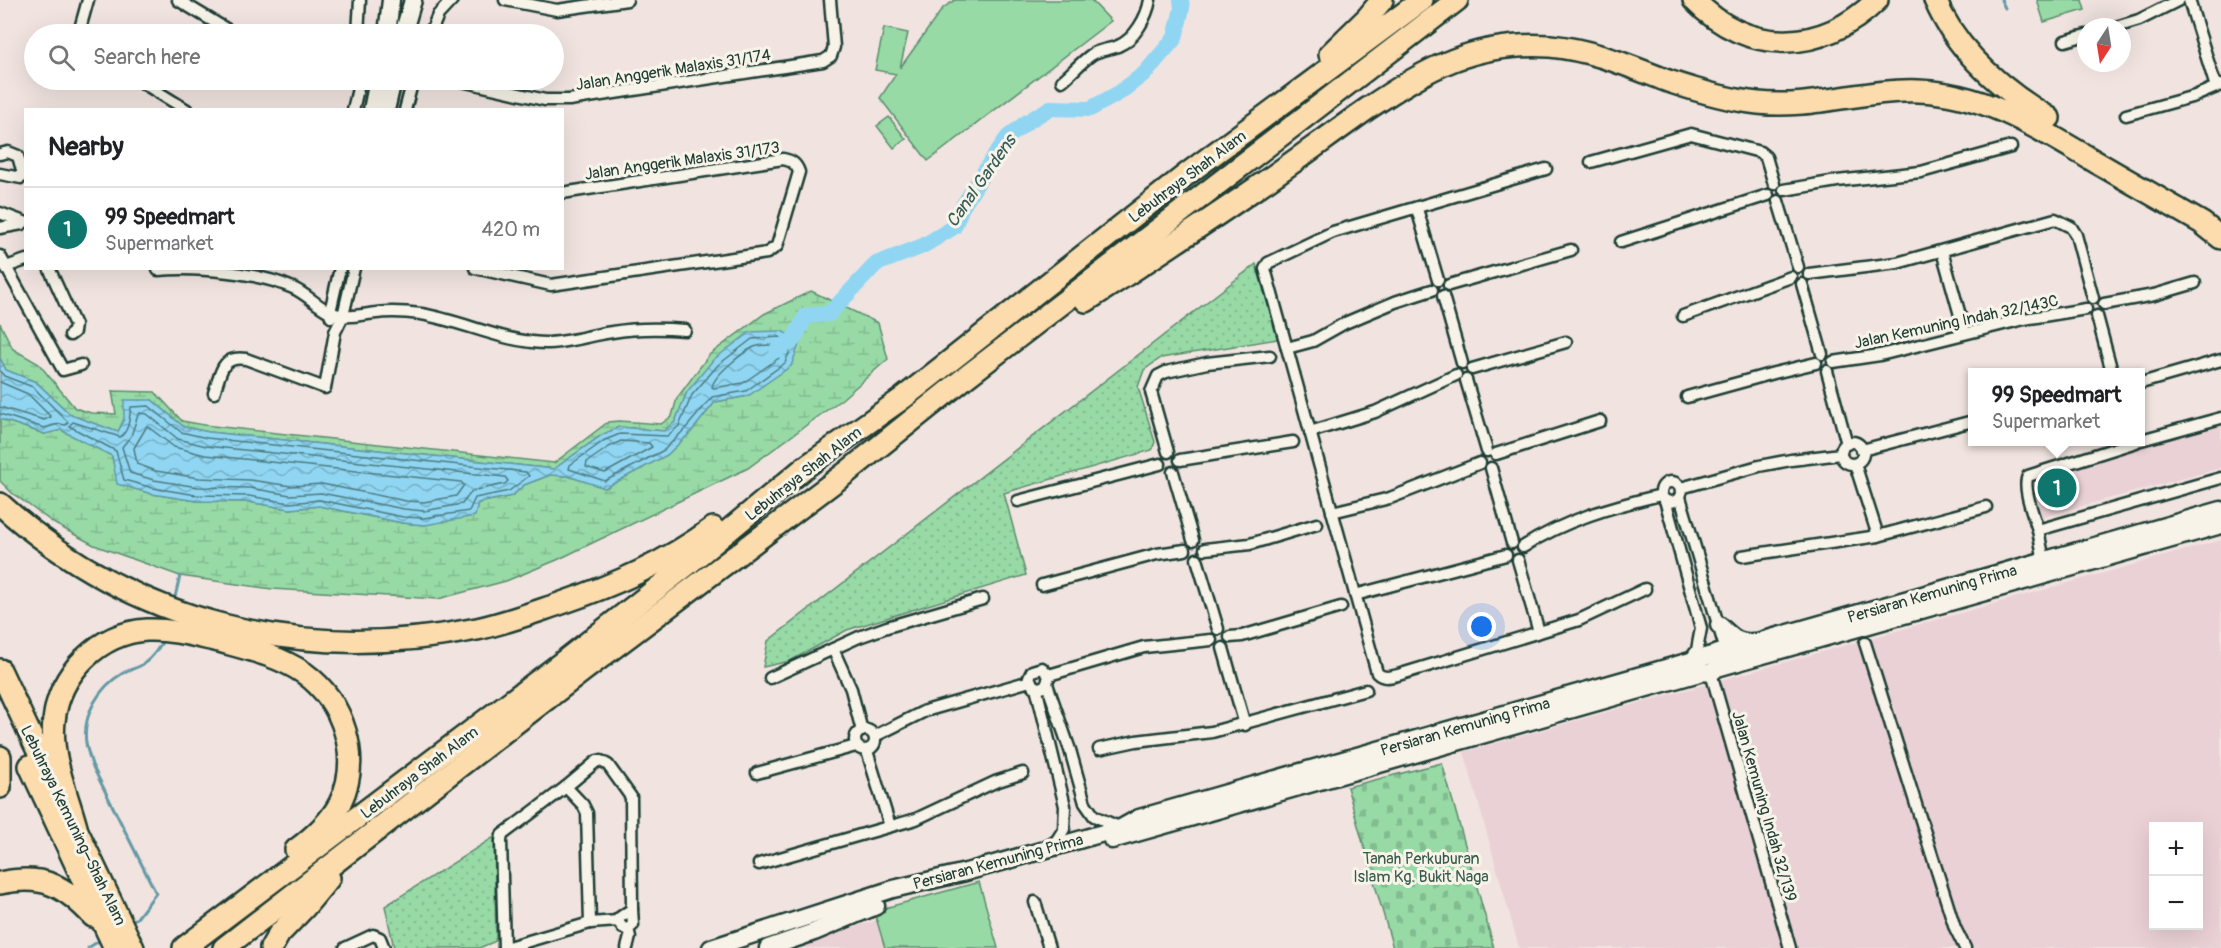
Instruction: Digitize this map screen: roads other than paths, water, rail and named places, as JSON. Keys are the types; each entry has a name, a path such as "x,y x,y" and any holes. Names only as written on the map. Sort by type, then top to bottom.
{"highway":[{"path":"1187,174 1267,100 1317,65 1346,40 1382,0"},
{"name":"Lebuhraya Shah Alam","path":"184,948 240,908 687,565 804,468 912,392 1187,174 1422,0"},
{"name":"Lebuhraya Shah Alam","path":"224,948 1457,0"},
{"path":"1694,0 1713,18 1732,29 1756,38 1798,42 1826,35 1850,23 1877,0"},
{"path":"1710,0 1726,13 1752,25 1773,29 1812,26 1831,19 1860,0"},
{"path":"1935,0 1965,48 1982,68 2008,91 2024,103 2221,221"},
{"path":"966,377 1006,357 1054,322 1225,210 1429,69 1503,47 1573,49 1601,55 1707,93 1759,103 1804,104 1903,91 1933,92 1964,98 2000,108 2019,117 2202,223 2221,238"},
{"path":"76,827 53,742 54,719 60,694 70,675 99,646 123,635 149,630 259,643 417,637 477,629 528,615 612,585 669,558 754,498 804,468"},
{"path":"0,504 60,553 107,581 139,597 259,643 284,662 304,673 331,700 340,716 348,741 349,767 339,804 328,820 301,846 268,872 240,908"},
{"name":"Lebuhraya Kemuning–Shah Alam","path":"0,670 76,827 114,933"},
{"name":"Lebuhraya Kemuning–Shah Alam","path":"0,702 114,933 133,948"},
{"path":"0,757 0,787"},
{"path":"271,948 279,934 304,908 348,854"},
{"path":"0,883 16,879 34,879 57,885 78,900 114,933"}],"street":[{"path":"81,24 88,0"},
{"path":"178,0 218,24"},
{"path":"359,24 360,0"},
{"path":"388,24 391,0"},
{"path":"406,24 413,0"},
{"path":"434,24 438,15 453,0"},
{"path":"506,0 557,10 627,0"},
{"name":"Jalan Anggerik Malaxis 31/174","path":"501,90 545,100 569,100 823,61 831,56 834,47 830,0"},
{"path":"1062,81 1100,49 1117,46 1130,39 1148,9 1150,0"},
{"path":"2131,22 2180,0"},
{"path":"2126,115 2195,96 2218,86 2189,0"},
{"path":"2065,41 2077,38"},
{"path":"154,90 184,108"},
{"path":"353,108 357,90"},
{"path":"372,108 376,90"},
{"path":"386,108 391,90"},
{"path":"405,108 410,90"},
{"path":"1591,162 1691,134 1760,152 1766,157 1774,184"},
{"path":"1785,190 1837,181 1921,172 2011,147"},
{"path":"0,154 8,152 18,156 23,174 17,179 0,174"},
{"name":"Jalan Anggerik Malaxis 31/173","path":"484,270 552,285 772,250 777,246 799,172 792,161 783,159 564,193"},
{"path":"1546,169 1334,232 1265,265 1377,673 1384,677 1398,675 1580,620 1645,589"},
{"path":"1774,184 1779,184 1785,190"},
{"path":"1774,184 1768,190 1798,267"},
{"path":"1621,242 1784,196 1785,190"},
{"path":"1417,209 1438,280"},
{"path":"0,213 24,222 0,228"},
{"path":"1809,274 1897,263 2055,219 2071,227 2076,235 2093,298"},
{"path":"1449,285 1571,250"},
{"path":"1942,251 1965,333"},
{"path":"0,256 63,370 81,365"},
{"path":"6,267 24,261"},
{"path":"1791,277 1797,284 1802,284 1809,279 1806,269 1798,267"},
{"path":"1791,277 1792,272 1798,267"},
{"path":"50,270 75,325 74,332 70,335"},
{"path":"192,270 221,272 276,282 294,288 330,312 344,316 404,312 453,320 508,338 546,343 636,329 685,330"},
{"path":"335,332 330,312 340,270"},
{"path":"214,393 223,366 235,357 325,388 335,332 344,316 354,270"},
{"path":"1683,316 1791,277"},
{"path":"1443,296 1435,295 1432,285 1438,280 1445,281 1449,285"},
{"path":"2104,304 2154,295 2195,283"},
{"path":"1802,284 1820,370 1830,367 1847,444"},
{"path":"1443,296 1447,293 1449,285"},
{"path":"1287,348 1313,341 1345,323 1395,302 1432,290"},
{"path":"1443,296 1462,363"},
{"path":"2093,298 2098,298 2104,304 2103,313 2097,316 2092,315 2086,309 2088,301 2093,298"},
{"name":"Jalan Kemuning Indah 32/143C","path":"1830,367 2024,319 2086,309"},
{"path":"2097,316 2111,368"},
{"path":"1472,369 1566,342"},
{"path":"1168,452 1151,392 1158,376 1166,372 1207,363 1269,356"},
{"path":"1687,398 1819,359"},
{"path":"2145,382 2221,360"},
{"path":"1310,432 1375,412 1461,377 1472,375 1472,369 1467,363 1457,366 1461,377 1491,452 1497,462 1491,468"},
{"path":"2145,439 2221,418"},
{"path":"1480,463 1481,455 1600,421"},
{"path":"1862,450 1968,422"},
{"path":"1180,460 1293,442"},
{"path":"1856,443 1862,450 1861,458 1855,464 1845,462 1841,454 1842,448 1847,444 1856,443"},
{"path":"2044,561 2026,488 2028,476 2121,446"},
{"path":"1173,472 1164,470 1160,464 1162,456 1168,452 1174,453 1180,460"},
{"path":"1523,547 1538,537 1630,502 1663,498 1672,502 1680,493 1759,466 1841,454"},
{"path":"1173,472 1178,468 1180,460"},
{"path":"1332,512 1390,498 1480,463"},
{"path":"1480,463 1486,468 1491,468"},
{"path":"1018,501 1160,464"},
{"path":"1855,464 1878,537"},
{"path":"1491,468 1512,543"},
{"path":"1173,472 1193,540"},
{"path":"2038,530 2221,478"},
{"path":"1672,667 1688,662 1694,657 1701,628 1663,498 1662,486 1668,482 1677,483 1726,651 1707,673"},
{"path":"1742,556 1878,537 1986,507"},
{"name":"Persiaran Kemuning Prima","path":"768,948 826,919 893,890 1037,852 1120,828 1139,818 2221,510"},
{"path":"1205,549 1250,544 1317,524"},
{"name":"Persiaran Kemuning Prima","path":"711,948 826,919 896,897 1198,817 2221,525"},
{"path":"1193,540 1201,542 1205,549 1203,555 1197,559 1189,557 1185,550 1188,543 1193,540"},
{"path":"1512,543 1519,543 1523,547 1524,555 1518,561 1506,555 1506,549 1512,543"},
{"path":"1042,585 1156,554 1185,550"},
{"path":"1356,595 1506,555"},
{"path":"1197,559 1218,629"},
{"path":"1518,561 1539,632"},
{"path":"770,678 887,627 983,599"},
{"path":"1230,637 1242,636 1341,607"},
{"path":"1719,625 1743,644 1759,642"},
{"path":"1218,629 1225,630 1230,637 1228,645 1223,648 1216,648 1211,640 1211,634 1218,629"},
{"path":"874,736 925,711 1033,684 1041,688 1048,680 1144,647 1211,640"},
{"path":"1865,643 1955,928 1965,948"},
{"path":"1223,648 1245,724"},
{"path":"833,650 851,690 862,731"},
{"path":"1037,852 1057,840 1065,829 1065,806 1030,674 1035,669 1042,668 1048,680 1085,803 1094,816 1120,828"},
{"name":"Jalan Kemuning Indah 32/139","path":"1707,673 1790,948"},
{"path":"1099,748 1212,732 1366,690"},
{"path":"856,746 856,737 862,731 868,731 874,736"},
{"path":"867,751 874,745 874,736"},
{"path":"856,746 867,751"},
{"path":"757,773 856,746"},
{"path":"867,751 890,825"},
{"path":"618,921 590,923 504,948 501,837 504,832 567,788 595,762 601,760 608,765 631,797 634,922 628,928"},
{"path":"759,864 916,819 994,782 1023,773"},
{"path":"1058,779 1075,774"},
{"path":"567,788 583,805 587,813 590,923"},
{"path":"1035,902 1049,948"},
{"path":"628,928 621,927 618,921 620,915 632,909"},
{"path":"627,948 630,937 628,928"},
{"path":"345,948 367,937 378,935 384,948"}],"water":[{"path":"782,331 800,342 791,366 748,396 715,402 691,432 667,455 605,488 568,476 550,475 524,485 512,496 478,503 475,516 425,525 403,523 319,506 290,509 248,502 197,501 152,494 117,484 112,456 61,430 45,434 0,419 0,358 6,370 36,382 71,415 118,432 124,419 124,400 152,400 184,427 209,432 554,469 602,435 619,427 664,431 675,422 687,392 713,360 750,332"}],"waterway":[{"name":"Canal Gardens","path":"777,350 794,339 806,316 829,314 876,264 923,246 954,227 961,209 993,158 1008,137 1027,122 1050,108 1090,109 1119,93 1145,73 1175,38 1182,8 1181,0"},
{"path":"2001,0 2005,8"},
{"path":"174,601 180,576"},
{"path":"130,922 137,918 156,893 92,765 86,746 85,733 90,712 100,694 114,679 148,661 164,639"},
{"path":"88,948 102,939"}],"place":[{"name":"99 Speedmart","path":"2057,488"}],"park label":[{"name":"Tanah Perkuburan Islam Kg. Bukit Naga","path":"1421,867"}]}
